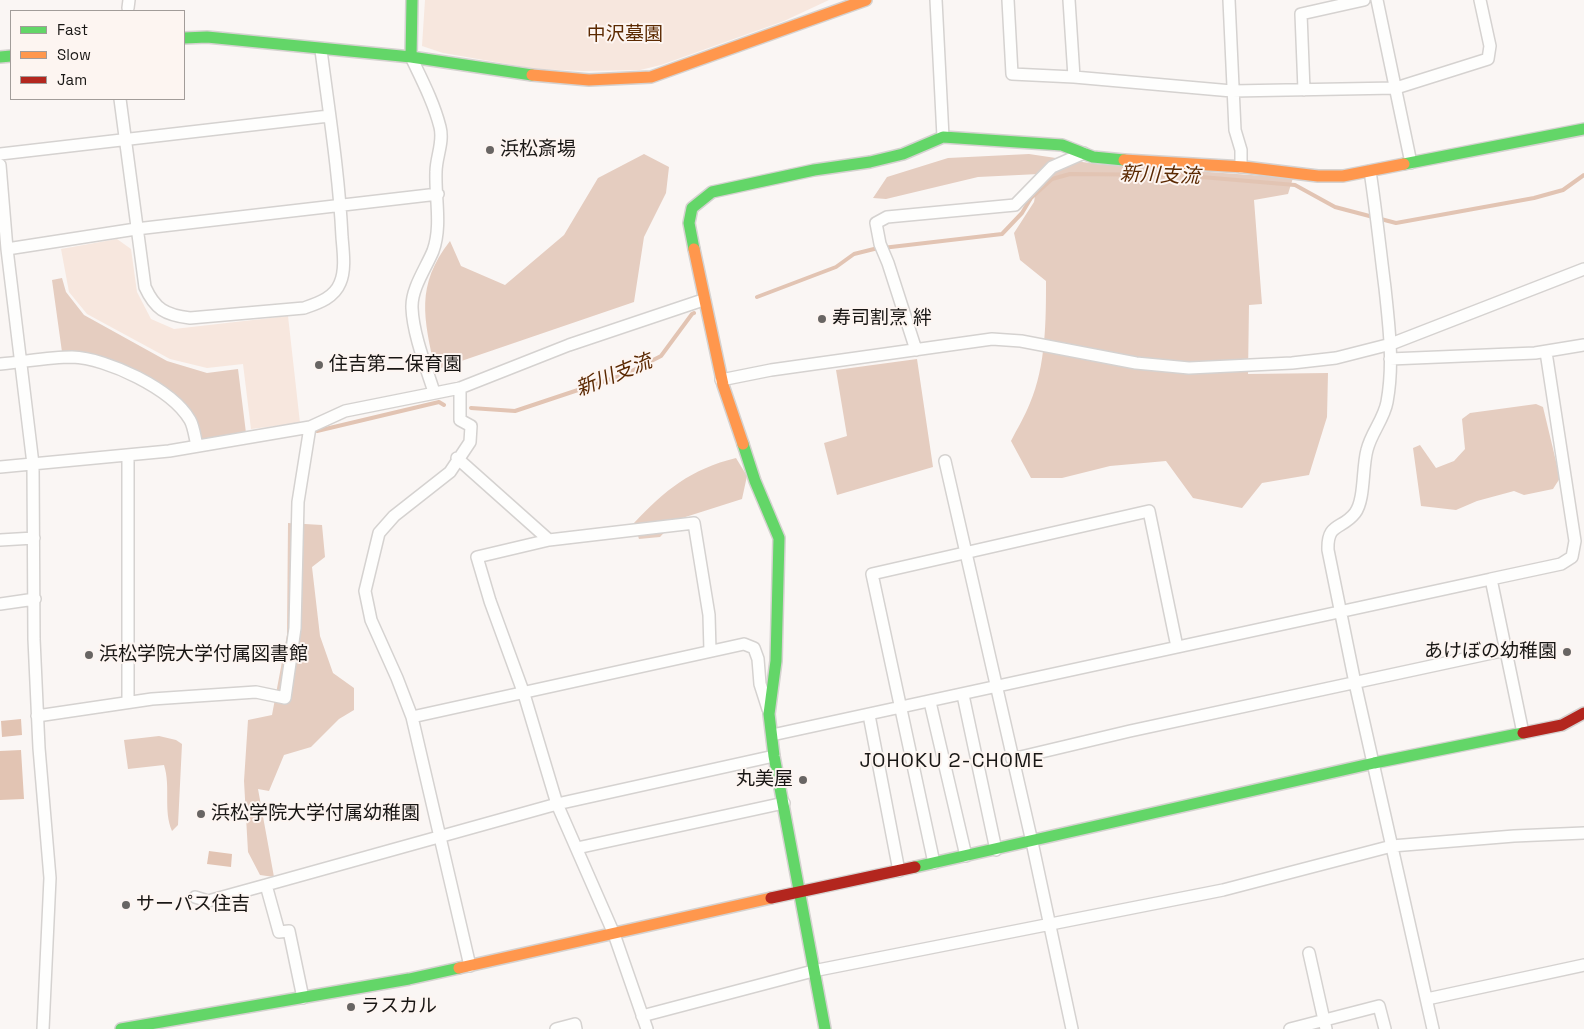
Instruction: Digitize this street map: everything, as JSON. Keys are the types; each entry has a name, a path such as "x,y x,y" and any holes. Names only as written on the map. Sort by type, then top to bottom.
{"street":[{"path":"412,0 411,57 427,89 441,129 440,153 436,172 438,194 437,229 433,251 425,265 412,307 434,392"},
{"path":"185,38 207,37 321,50 411,57 498,72 567,80 616,81 651,77 866,0"},
{"path":"936,0 943,138"},
{"path":"1008,0 1012,74 1074,77 1232,91 1396,88 1488,59 1490,46 1480,0"},
{"path":"1069,0 1074,77"},
{"path":"1229,0 1232,91 1235,130 1241,150 1241,167"},
{"path":"1304,90 1301,14 1364,0"},
{"path":"1377,0 1412,163"},
{"path":"120,100 145,287 152,301 162,311 175,316 190,318 304,308 320,303 333,293 341,282 343,262 341,206 321,50"},
{"path":"0,154 329,116"},
{"path":"769,714 776,661 779,538 755,481 722,380 703,300 689,223 692,208 712,192 814,170 870,162 902,154 943,138 1062,144 1093,157 1241,167 1318,176 1343,176 1522,139 1584,129"},
{"path":"916,350 876,230 876,223 887,217 1015,205 1052,167 1084,153"},
{"path":"0,165 7,249 33,464 37,716 50,878 43,1029"},
{"path":"1370,171 1391,344 1387,403 1368,445 1358,507 1354,514 1333,528 1328,538 1355,683 1433,1029"},
{"path":"7,249 136,229 438,194"},
{"path":"722,380 771,370 992,339 1006,339 1121,360 1189,368 1318,360 1359,353 1391,344 1584,269"},
{"path":"0,467 128,456 310,426 345,411 460,388 569,345 703,300"},
{"path":"1390,359 1546,352 1584,345"},
{"path":"772,735 996,688 1560,564 1572,557 1576,541 1546,352"},
{"path":"0,364 74,357 104,363 140,379 170,398 190,420 197,446"},
{"path":"460,388 460,420 471,426 470,442 457,458 450,472 394,516 379,533 365,590 370,620 397,678 412,717 470,966"},
{"path":"37,716 128,702 256,692 285,698 295,628 298,502 310,426"},
{"path":"128,456 128,702"},
{"path":"457,458 548,540"},
{"path":"945,461 1032,842 1072,1029"},
{"path":"934,863 872,574 966,551 1149,511 1177,647"},
{"path":"646,1029 614,934 557,804 524,694 490,601 477,557 548,540 694,523 709,615 710,651"},
{"path":"0,540 34,538"},
{"path":"1491,579 1523,733"},
{"path":"0,604 35,599"},
{"path":"412,717 524,694 744,644 754,648 758,659 760,684 769,714 774,756 784,803 798,892 825,1029"},
{"path":"1012,759 1506,650"},
{"path":"963,695 996,850"},
{"path":"930,702 966,856"},
{"path":"121,1029 303,998 470,966 798,892 1032,842 1374,763 1562,725 1584,713"},
{"path":"869,715 899,871"},
{"path":"195,897 208,901 557,804 774,756"},
{"path":"577,848 784,803"},
{"path":"642,1016 813,971 1050,924 1131,910 1223,890 1392,846 1584,833"},
{"path":"266,885 279,932 289,931 303,998"},
{"path":"1309,953 1325,1025"},
{"path":"1427,999 1584,965"},
{"path":"1290,1029 1325,1025 1379,1006 1385,1029"},
{"path":"556,1029 575,1024 576,1029"}],"green space":[{"name":"中沢墓園","path":"425,0 829,0 784,21 661,65 640,70 584,71 536,69 443,53 422,46"},
{"path":"117,239 131,249 137,292 151,319 174,329 288,316 300,423 251,429 243,364 207,368 170,359 87,314 69,292 61,249"}],"shaded area":[{"path":"644,154 669,167 666,193 644,237 634,302 435,370 428,334 425,303 431,273 450,241 461,266 505,285 564,235 598,178"},
{"path":"1029,154 1096,164 1293,178 1288,194 1254,200 1262,304 1249,305 1248,374 1328,373 1327,417 1309,475 1262,483 1242,508 1193,498 1166,461 1110,466 1062,478 1031,478 1011,441 1028,408 1039,374 1044,343 1046,281 1020,260 1014,233 1034,202 1039,174 978,177 886,199 873,198 887,177 948,158"},
{"path":"62,278 66,292 84,315 167,361 207,373 238,369 246,433 202,439 197,420 184,403 138,372 62,352 52,280"},
{"path":"917,359 933,467 837,495 824,443 847,436 836,370"},
{"path":"1536,404 1543,407 1560,478 1553,489 1524,495 1514,491 1477,501 1456,510 1421,506 1413,448 1420,445 1436,468 1454,461 1465,449 1462,419 1470,413"},
{"path":"736,458 747,476 742,499 676,520 660,537 639,539 634,523 657,500 680,482 705,468"},
{"path":"288,523 322,525 325,557 312,567 320,636 333,673 354,688 354,710 339,719 311,747 284,755 269,791 258,789 274,877 260,875 248,852 244,781 248,720 272,715 287,635"},
{"path":"21,719 22,735 2,737 1,721"},
{"path":"159,736 176,740 182,744 178,825 172,831 168,815 167,782 164,765 128,769 124,740"},
{"path":"21,750 24,799 0,800 0,751"},
{"path":"209,851 232,854 231,867 207,864"}],"waterway":[{"name":"新川支流","path":"757,297 836,267 854,254 874,249 1002,234 1022,213 1031,198 1052,179 1070,174 1178,175 1295,185 1335,207 1396,223 1534,198 1563,190 1584,175"},
{"name":"新川支流","path":"471,408 515,411 626,374 661,356 694,313"},
{"path":"317,431 439,402 444,405"}],"traffic: fast":[{"path":"411,57 412,0"},
{"path":"185,38 207,37 411,57 532,75"},
{"path":"0,57 10,56"},
{"path":"1404,164 1584,129"},
{"path":"694,249 689,223 692,208 712,192 814,170 870,162 903,154 943,137 1062,145 1093,157 1124,160"},
{"path":"743,444 755,481 779,538 776,661 769,714 774,756 825,1029"},
{"path":"915,867 1374,763 1523,733"},
{"path":"121,1029 409,979 459,968"}],"traffic: slow":[{"path":"532,75 589,80 651,77 866,0"},
{"path":"1124,160 1244,167 1318,176 1343,176 1404,164"},
{"path":"694,249 723,385 743,444"},
{"path":"459,968 771,898"}],"traffic: jam":[{"path":"1523,733 1562,725 1584,713"},
{"path":"771,898 915,867"}],"place":[{"name":"浜松斎場","path":"490,150"},
{"name":"寿司割烹 絆","path":"822,319"},
{"name":"住吉第二保育園","path":"319,365"},
{"name":"あけぼの幼稚園","path":"1567,652"},
{"name":"浜松学院大学付属図書館","path":"89,655"},
{"name":"丸美屋","path":"803,780"},
{"name":"浜松学院大学付属幼稚園","path":"201,814"},
{"name":"サーパス住吉","path":"126,905"},
{"name":"ラスカル","path":"351,1007"}],"district":[{"name":"JOHOKU 2-CHOME","path":"952,762"}]}
